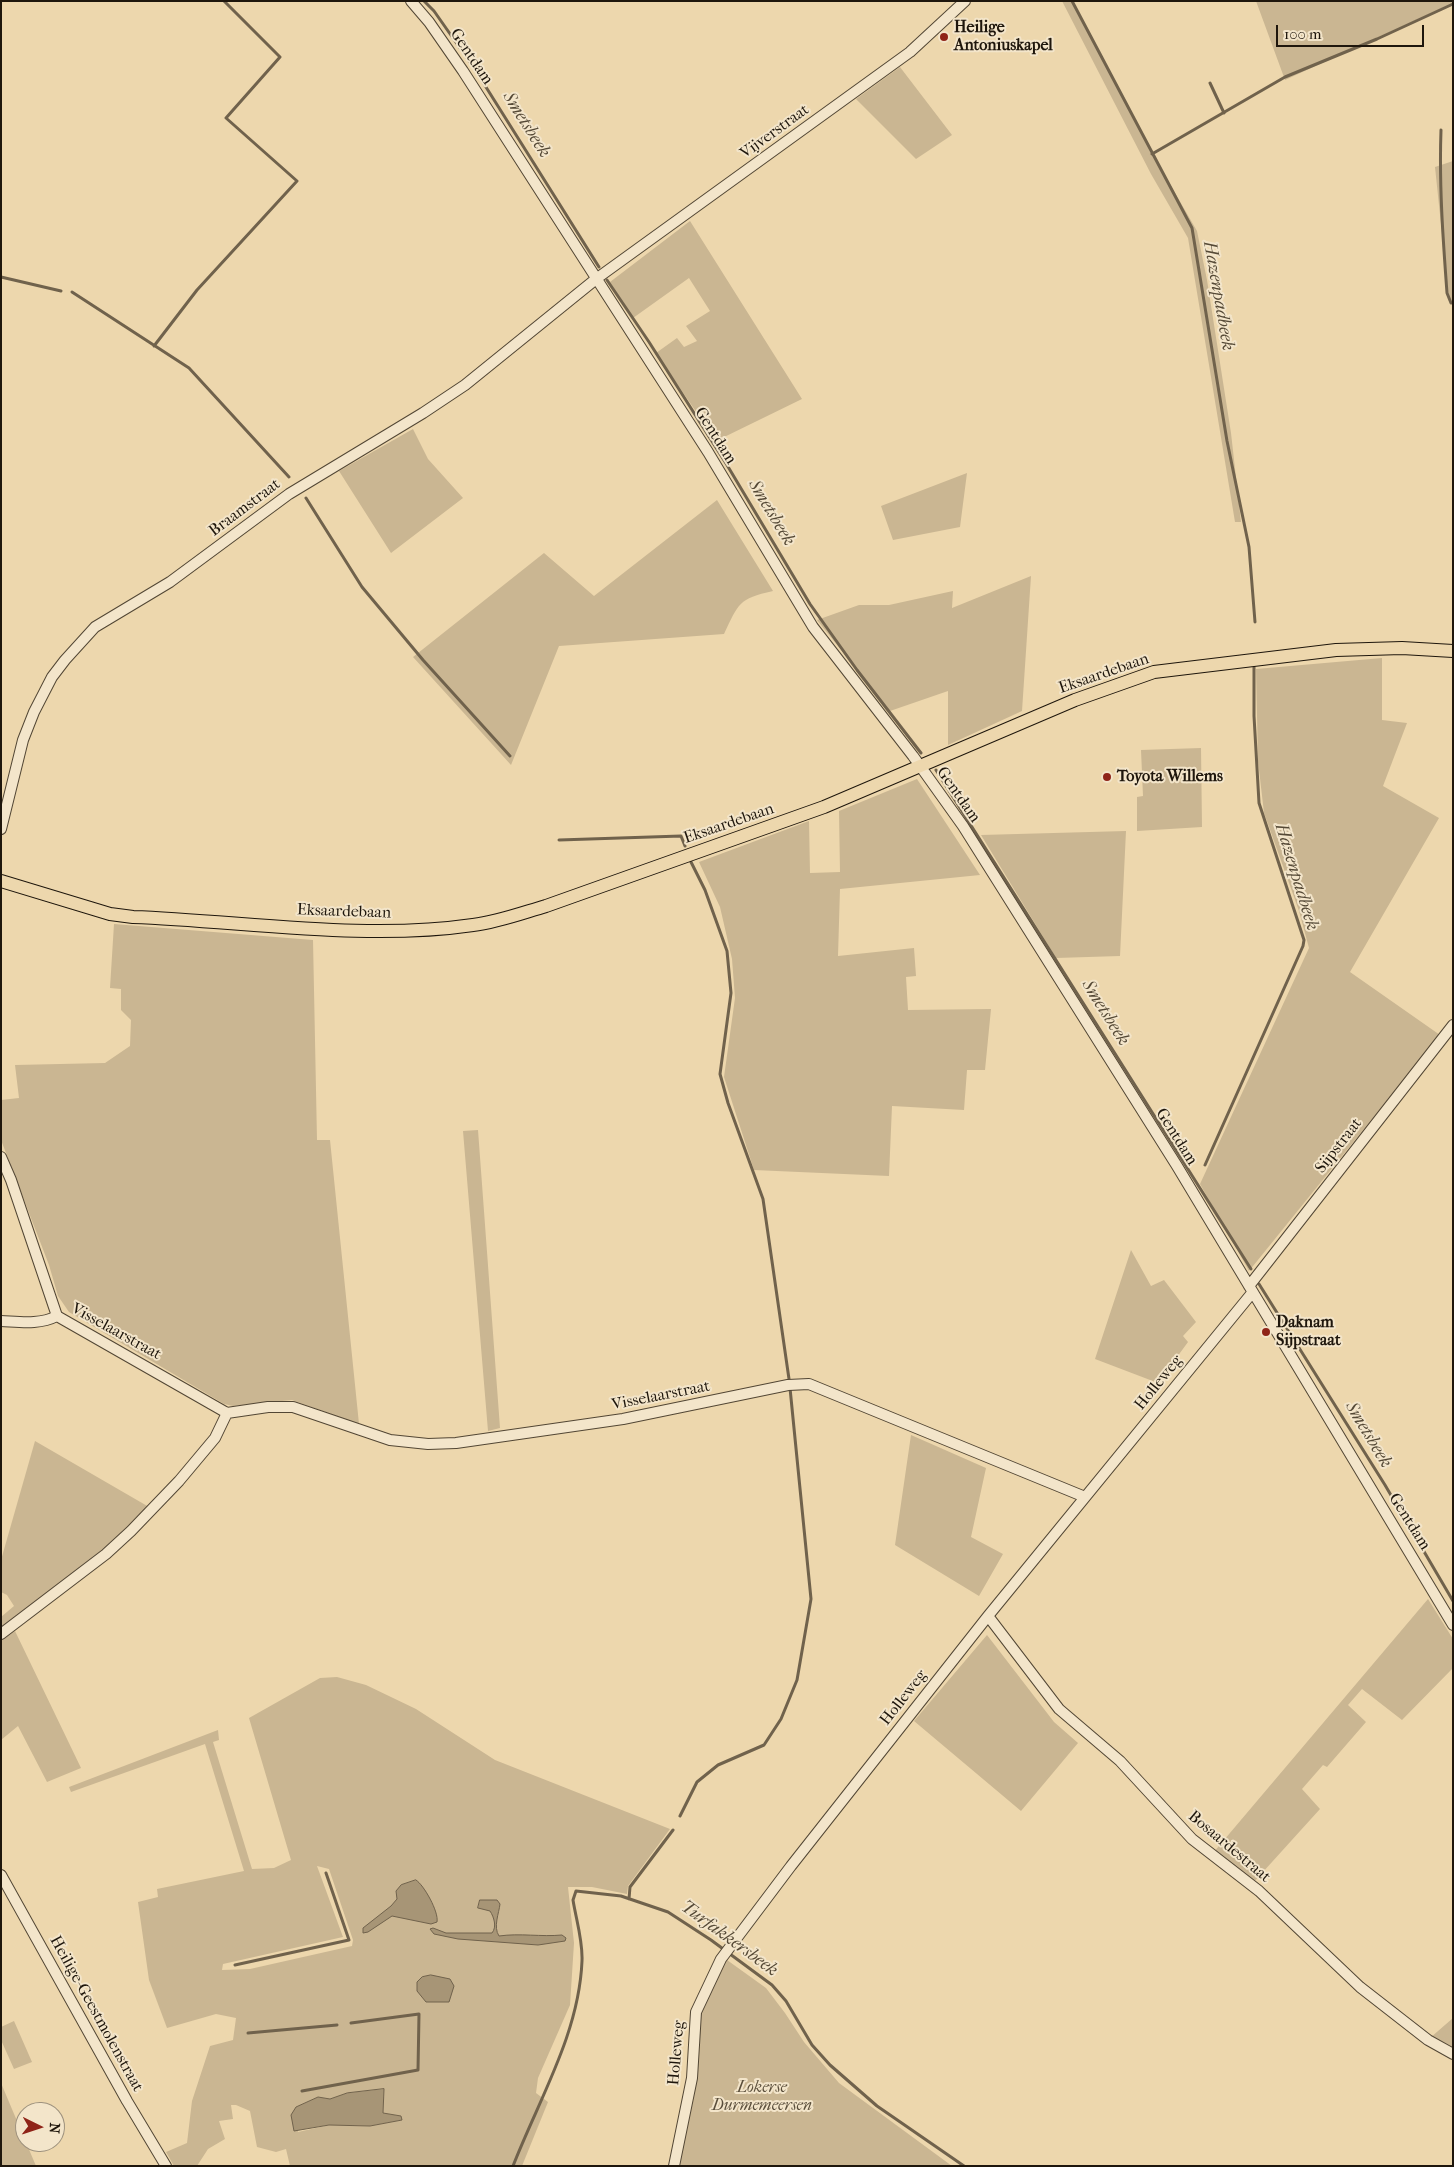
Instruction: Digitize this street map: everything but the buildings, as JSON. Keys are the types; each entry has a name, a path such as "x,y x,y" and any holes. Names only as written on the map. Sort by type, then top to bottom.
{"main road":[{"name":"Eksaardebaan","path":"1,881 110,914 133,917 363,931 460,927 490,922 546,906 807,813 920,767 1075,700 1154,672 1336,650 1402,648 1453,651"}],"street":[{"name":"Gentdam","path":"411,1 429,22 463,71 713,460 813,627 963,826 1088,1023 1453,1625"},
{"name":"Vijverstraat","path":"596,279 910,52 965,1"},
{"name":"Braamstraat","path":"1,829 23,740 34,712 52,677 87,634 102,622 170,582 289,494 450,396 596,279"},
{"name":"Sijpstraat","path":"1250,1289 1453,1025"},
{"name":"Visselaarstraat","path":"1,1157 11,1180 57,1316 227,1412 268,1407 293,1407 390,1440 428,1444 456,1443 623,1419 788,1385 809,1384 1085,1498"},
{"name":"Holleweg","path":"674,2166 692,2078 696,2012 721,1959 797,1858 988,1616 1085,1498 1250,1289"},
{"path":"1,1321 34,1323 57,1316"},
{"path":"1,1634 106,1554 131,1531 179,1481 215,1438 227,1412"},
{"name":"Bosaardestraat","path":"988,1616 1059,1709 1120,1761 1192,1839 1259,1891 1360,1987 1428,2040 1453,2054"},
{"name":"Heilige-Geestmolenstraat","path":"1,1875 122,2093 166,2166"}],"green space":[{"path":"1062,1 1071,1 1152,153 1197,231 1207,280 1231,433 1241,522 1235,522 1188,238 1151,174"},
{"path":"1256,1 1453,1 1453,3 1285,80"},
{"path":"900,67 952,135 916,159 856,99"},
{"path":"1453,161 1453,301 1449,301 1435,167"},
{"path":"690,221 802,399 716,441 656,353 677,338 684,347 697,341 686,326 710,311 689,278 633,318 610,282"},
{"path":"413,429 428,459 463,498 391,553 339,471"},
{"path":"967,473 960,527 893,540 881,506"},
{"path":"717,500 773,591 753,597 741,604 733,615 724,634 559,646 511,765 413,657 544,553 594,596"},
{"path":"1031,576 1022,711 948,745 948,691 890,711 817,620 859,605 889,605 953,591 952,608"},
{"path":"1382,658 1382,720 1407,723 1383,786 1439,818 1350,972 1440,1035 1249,1271 1200,1184 1309,948 1299,911 1264,813 1258,761 1256,669"},
{"path":"1201,748 1202,827 1137,831 1137,797 1143,796 1141,750"},
{"path":"917,779 980,875 840,889 838,956 914,948 916,976 906,977 908,1010 991,1009 985,1070 967,1070 964,1110 892,1106 889,1176 754,1170 724,1077 735,998 732,959 720,907 699,862 809,821 810,873 840,872 839,811"},
{"path":"1126,831 1120,956 1056,958 981,835"},
{"path":"114,924 313,940 317,1140 330,1140 359,1424 292,1400 233,1406 224,1404 69,1312 58,1296 49,1265 1,1140 1,1100 19,1098 15,1065 105,1063 130,1046 131,1020 121,1010 121,989 110,988"},
{"path":"478,1130 500,1428 488,1431 463,1131"},
{"path":"1131,1250 1151,1286 1164,1280 1196,1322 1183,1336 1188,1342 1158,1383 1095,1359"},
{"path":"911,1435 986,1468 971,1537 1003,1554 979,1596 895,1545"},
{"path":"35,1441 149,1507 106,1547 1,1629 1,1617 14,1606 7,1595 1,1592 1,1560"},
{"path":"1428,1599 1453,1639 1453,1668 1402,1720 1362,1689 1348,1705 1366,1722 1327,1767 1323,1765 1302,1789 1320,1809 1253,1883 1213,1853"},
{"path":"15,1631 81,1768 47,1782 18,1726 1,1740 1,1641"},
{"path":"987,1635 1054,1722 1078,1743 1021,1811 914,1721"},
{"path":"337,1677 366,1685 416,1709 495,1760 670,1829 628,1886 627,1894 592,1887 568,1887 574,1943 570,2005 538,2078 536,2093 548,2102 522,2166 290,2166 286,2149 276,2152 257,2147 250,2111 236,2105 231,2105 233,2119 219,2121 225,2139 208,2149 197,2166 174,2166 166,2152 187,2143 192,2101 210,2046 233,2040 236,2018 216,2014 167,2028 149,1980 138,1902 158,1897 157,1889 244,1871 205,1744 71,1792 69,1787 218,1730 219,1740 213,1742 252,1869 274,1868 291,1860 249,1718 320,1678","holes":["317,1866 329,1869 353,1940 352,1946 250,1969 222,1970 223,1964 343,1937","384,2089 383,2113 401,2116 402,2120 370,2126 329,2125 298,2132 296,2107 318,2097 330,2099 347,2093"]},
{"name":"Lokerse Durmemeersen","path":"727,1960 766,1988 804,2042 839,2083 952,2166 679,2166 694,2097 701,2011 714,1980"},
{"path":"1453,2018 1453,2051 1430,2038"},
{"path":"14,2021 32,2062 14,2069 1,2040 1,2027"},
{"path":"1,2083 15,2116 15,2152 30,2152 36,2166 1,2166"}],"shaded area":[{"path":"416,1880 430,1899 436,1912 437,1922 431,1924 392,1916 368,1932 363,1933 363,1928 397,1899 396,1891 401,1885"},
{"path":"480,1900 497,1900 500,1904 496,1924 499,1936 562,1935 566,1938 565,1941 538,1945 458,1939 434,1934 430,1929 433,1928 446,1933 492,1933 495,1925 493,1916 490,1911 478,1908"},
{"path":"431,1975 450,1979 454,1986 449,2002 426,2002 417,1991 417,1982 422,1977"},
{"path":"384,2089 383,2113 401,2116 402,2120 370,2126 329,2125 294,2131 291,2115 296,2107 318,2097 330,2099 347,2093"}],"waterway":[{"path":"154,346 197,290 297,181 226,118 280,57 224,1"},
{"name":"Smetsbeek","path":"424,1 434,11 474,68 599,267"},
{"name":"Hazenpadbeek","path":"1072,1 1192,228 1227,441 1249,547 1255,622"},
{"path":"1152,154 1285,77 1377,39 1453,4"},
{"path":"1210,83 1224,113"},
{"path":"1441,130 1443,232 1447,293 1451,303"},
{"path":"1,277 61,291"},
{"name":"Smetsbeek","path":"607,280 727,465 810,604 857,670 921,753"},
{"path":"72,292 189,368 289,477"},
{"path":"306,498 362,587 423,660 510,756"},
{"name":"Hazenpadbeek","path":"1205,1165 1303,946 1304,940 1259,803 1254,716 1254,667"},
{"name":"Smetsbeek","path":"936,770 1251,1269"},
{"path":"559,840 681,836 685,846"},
{"path":"691,862 705,890 727,951 731,993 720,1074 728,1103 763,1199 789,1379"},
{"name":"Smetsbeek","path":"1259,1284 1385,1485 1453,1601"},
{"path":"680,1816 697,1782 718,1765 764,1745 781,1719 797,1680 811,1599 790,1388"},
{"path":"629,1899 630,1887 673,1830"},
{"path":"235,1965 349,1940 326,1873"},
{"name":"Turfakkersbeek","path":"513,2166 556,2066 574,2014 582,1961 573,1900 576,1891 621,1896 668,1912 711,1940 772,1985 786,2001 812,2045 830,2065 877,2106 964,2166"},
{"path":"302,2091 418,2070 419,2014 351,2023"},
{"path":"248,2033 337,2025"}],"place":[{"name":"Heilige Antoniuskapel","path":"944,37"},
{"name":"Toyota Willems","path":"1107,777"},
{"name":"Daknam Sijpstraat","path":"1266,1332"}]}
